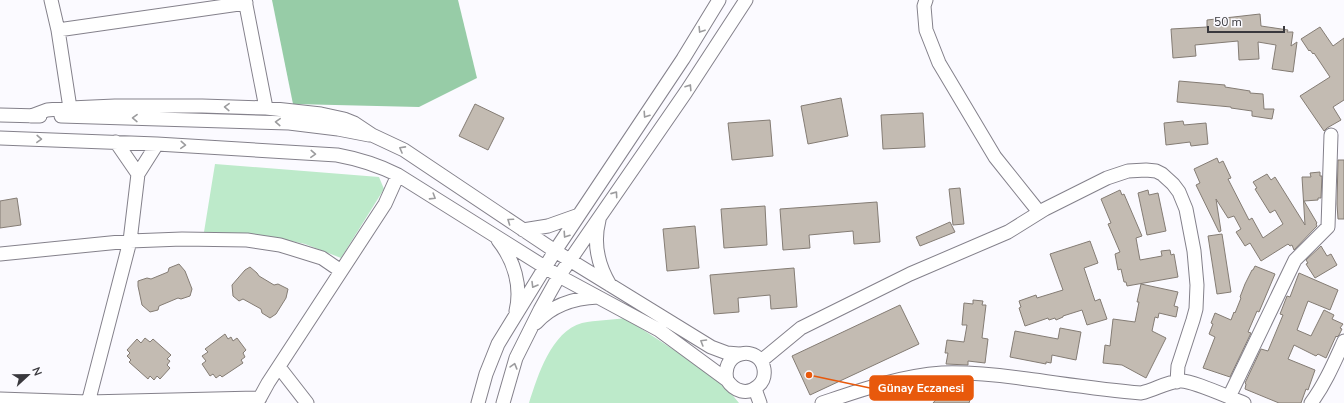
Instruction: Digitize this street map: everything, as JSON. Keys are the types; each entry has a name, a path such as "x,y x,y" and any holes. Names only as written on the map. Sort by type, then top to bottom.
{"street":[{"path":"51,0 58,30 70,108"},
{"path":"478,403 486,374 498,344 555,251 683,59 719,0"},
{"path":"503,403 516,358 559,276 686,92 746,0"},
{"path":"926,0 924,6 926,30 939,63 995,157 1039,212"},
{"path":"58,30 246,2 266,108"},
{"path":"0,138 157,144 337,155 365,161 380,166 398,175 488,230 559,276 659,330 727,380 736,389 749,391 755,389 763,379 764,373 761,361 751,354 727,353 711,347 569,260 404,150 372,135 354,123 333,116 266,108 202,106 115,106 70,108 47,110 31,116"},
{"path":"0,115 157,118 289,123 372,135"},
{"path":"1230,397 1295,260 1328,227 1331,134"},
{"path":"116,142 138,174"},
{"path":"88,403 130,241 138,174 157,144"},
{"path":"761,361 801,328 910,274 1008,232 1039,212 1107,178 1128,171 1138,170 1156,171 1162,174 1179,192 1186,209 1194,251 1197,285 1196,309 1178,366 1177,382"},
{"path":"0,399 88,403 259,400 385,204 398,175"},
{"path":"523,230 548,226 579,215"},
{"path":"600,216 596,236 598,256 601,267 611,286"},
{"path":"488,230 507,252 514,269 518,293 515,317"},
{"path":"0,254 130,241 182,239 247,240 280,245 322,258 341,271"},
{"path":"528,334 539,320 561,304 579,299 598,297"},
{"path":"1311,403 1329,375 1344,341"},
{"path":"727,380 727,367 734,357 739,354"},
{"path":"279,367 307,403"},
{"path":"822,403 904,378 942,373 960,373 1002,376 1141,393 1167,383 1185,381 1244,403"},
{"path":"755,389 760,403"}],"green space":[{"path":"272,0 458,0 477,78 419,107 293,104"},
{"path":"215,164 379,177 384,189 341,258 305,244 268,236 204,232"},
{"path":"625,318 720,380 739,403 529,403 547,356 562,335 571,328 582,323"}],"building":[{"path":"1260,14 1261,26 1293,32 1291,46 1297,42 1293,72 1272,69 1276,45 1258,42 1259,59 1239,60 1238,41 1195,45 1196,56 1173,58 1171,29 1207,27 1207,20"},
{"path":"1320,27 1333,46 1344,38 1344,100 1333,107 1341,120 1324,131 1300,96 1330,77 1314,53 1313,54 1310,50 1309,51 1301,39"},
{"path":"1179,81 1225,85 1225,87 1250,91 1250,93 1263,94 1264,109 1274,109 1272,119 1252,116 1252,111 1231,107 1177,102"},
{"path":"841,98 848,136 808,144 801,106"},
{"path":"475,104 504,118 488,150 459,136"},
{"path":"923,113 925,147 883,149 881,115"},
{"path":"770,120 773,156 732,160 728,123"},
{"path":"1183,121 1184,125 1206,123 1208,144 1191,146 1190,142 1166,145 1164,123"},
{"path":"1217,158 1219,163 1223,161 1231,178 1228,179 1249,220 1252,218 1263,238 1283,224 1275,210 1270,213 1255,189 1257,188 1253,182 1267,174 1271,180 1275,177 1305,225 1302,177 1311,177 1310,173 1320,172 1320,176 1322,176 1321,198 1318,198 1318,200 1304,201 1317,223 1317,226 1294,250 1292,245 1290,246 1288,244 1261,261 1250,243 1245,246 1236,232 1241,229 1234,216 1228,218 1216,199 1221,231 1219,232 1196,185 1200,183 1194,169"},
{"path":"1338,160 1344,160 1344,219 1338,219"},
{"path":"960,188 964,224 953,225 949,189"},
{"path":"1120,190 1122,195 1124,194 1142,236 1136,238 1140,260 1162,256 1161,251 1170,250 1171,255 1174,254 1178,277 1127,286 1126,282 1124,282 1121,269 1118,270 1115,254 1120,252 1108,224 1111,223 1101,199"},
{"path":"1148,190 1149,195 1158,193 1166,231 1147,235 1138,193"},
{"path":"17,198 21,225 0,228 0,201"},
{"path":"877,202 880,242 854,244 853,231 809,235 810,248 783,250 780,209"},
{"path":"765,206 767,245 724,248 721,209"},
{"path":"950,222 955,232 920,246 916,237"},
{"path":"695,226 699,268 667,271 663,229"},
{"path":"1222,234 1231,292 1217,294 1208,236"},
{"path":"1090,241 1098,263 1084,268 1095,301 1100,299 1107,319 1087,325 1082,310 1063,316 1056,320 1055,318 1049,320 1048,318 1025,326 1019,308 1021,307 1019,301 1036,295 1037,298 1063,290 1050,254"},
{"path":"1321,246 1327,256 1331,254 1337,265 1315,278 1306,264 1308,263 1306,260"},
{"path":"179,264 185,271 192,289 190,296 181,299 178,298 159,306 158,310 150,312 142,305 138,281 147,278 151,279 168,272 169,268"},
{"path":"1255,266 1275,274 1259,312 1257,311 1248,332 1251,333 1230,377 1203,368 1215,337 1209,334 1215,313 1231,320 1241,298 1240,297 1245,284"},
{"path":"250,267 259,276 274,285 278,284 288,289 286,298 276,314 270,318 262,313 261,309 243,299 239,301 233,296 232,285 245,270"},
{"path":"794,268 797,307 771,309 770,295 738,298 739,312 714,314 710,275"},
{"path":"1299,273 1338,290 1330,310 1308,301 1297,330 1311,336 1324,310 1334,315 1332,319 1343,324 1340,328 1342,329 1339,335 1337,337 1336,336 1326,358 1318,354 1316,356 1294,345 1288,359 1315,370 1308,390 1306,389 1301,403 1279,403 1245,389 1245,383 1261,349 1268,351 1283,315 1280,314 1287,296 1290,297"},
{"path":"1141,284 1178,292 1174,306 1178,307 1176,317 1159,313 1158,318 1155,317 1152,331 1166,338 1146,378 1122,365 1103,363 1105,345 1110,346 1113,319 1135,322"},
{"path":"973,300 983,301 982,305 986,305 982,338 988,339 985,363 968,361 968,365 946,364 948,353 945,353 947,340 964,342 967,325 962,325 964,303 973,304"},
{"path":"900,305 919,344 810,395 792,356"},
{"path":"1060,328 1081,332 1076,360 1052,355 1051,363 1046,362 1046,364 1010,357 1015,331 1058,339"},
{"path":"225,334 228,339 231,337 233,341 237,338 246,350 243,353 245,357 241,360 243,363 222,377 220,375 216,378 213,374 210,376 202,364 206,361 202,356 208,352 205,349"},
{"path":"145,338 150,342 153,339 171,355 167,359 170,361 167,365 170,368 160,379 157,376 154,380 150,376 148,379 129,362 131,360 127,356 130,353 127,350 137,339 141,343"},
{"path":"949,385 972,394 969,403 933,403"}],"place":[{"name":"Günay Eczanesi","path":"809,375"}]}
